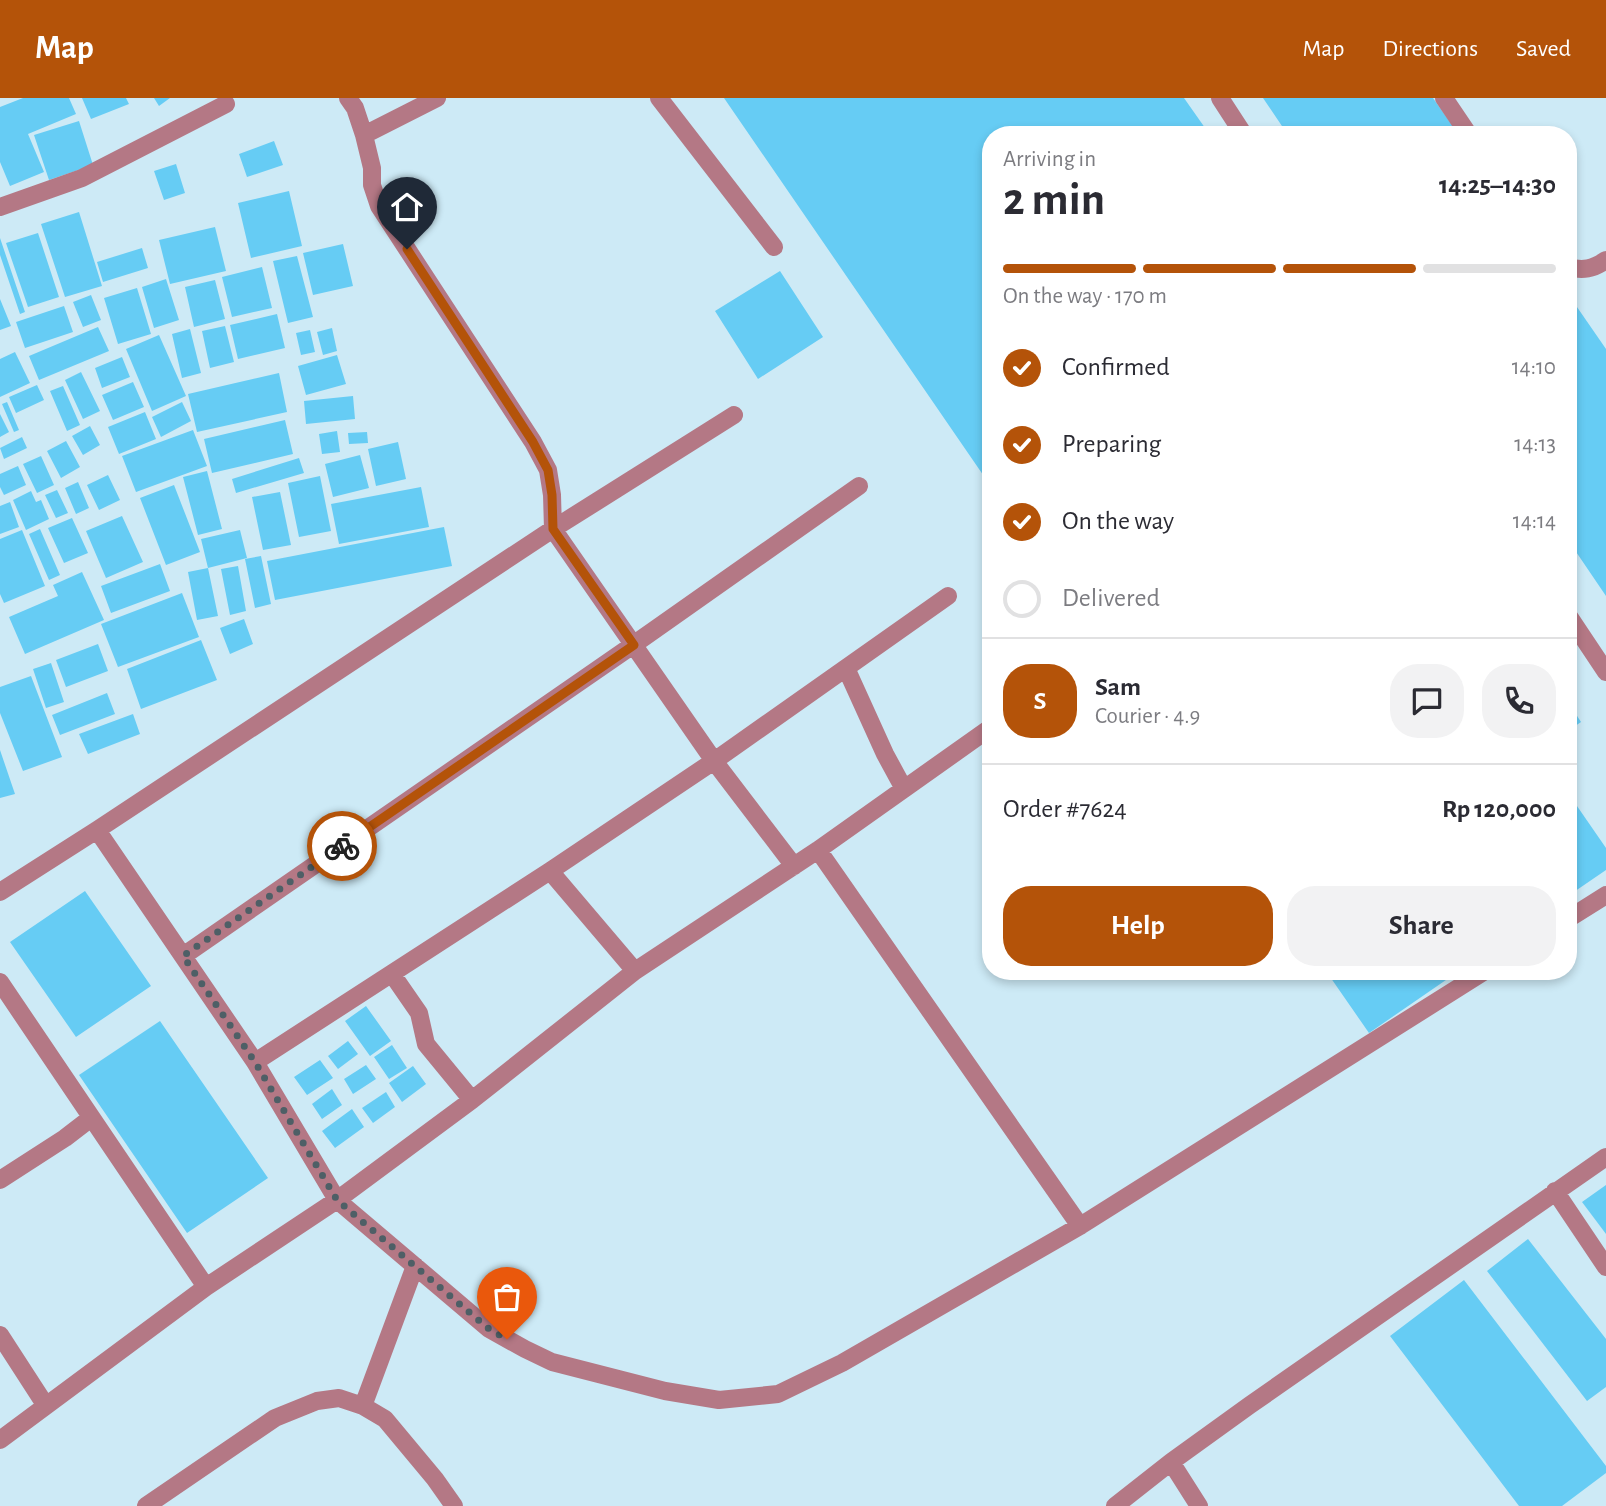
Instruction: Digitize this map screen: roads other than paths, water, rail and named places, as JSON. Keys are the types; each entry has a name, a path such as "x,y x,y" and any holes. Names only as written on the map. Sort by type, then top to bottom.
{"street":[{"path":"348,98 355,108 364,135 372,168 372,185 379,206 533,442 548,470 553,529 714,761 794,866"},
{"path":"364,135 437,98"},
{"path":"659,98 774,247"},
{"path":"1220,98 1238,126"},
{"path":"1444,98 1463,126"},
{"path":"0,207 82,178 226,104"},
{"path":"1577,269 1596,268 1606,260"},
{"path":"0,892 553,529 734,415"},
{"path":"183,956 634,645 859,486"},
{"path":"255,1062 714,761 948,596"},
{"path":"1577,628 1606,672"},
{"path":"846,668 904,789"},
{"path":"0,1440 206,1287 337,1200 472,1100 635,971 818,850 982,734"},
{"path":"97,830 255,1062 337,1200 489,1329 552,1362 665,1391 719,1400 778,1394 842,1363 1080,1226 1471,980"},
{"path":"818,850 1080,1226"},
{"path":"550,871 635,971"},
{"path":"1577,913 1606,895"},
{"path":"392,974 419,1013 426,1044 472,1100"},
{"path":"0,982 206,1287"},
{"path":"0,1180 91,1118"},
{"path":"1115,1506 1250,1405 1606,1157"},
{"path":"1555,1191 1606,1267"},
{"path":"363,1406 415,1266"},
{"path":"0,1335 46,1406"},
{"path":"146,1506 275,1418 317,1401 339,1398 363,1406 385,1419 454,1506"},
{"path":"1171,1462 1199,1506"}]}
